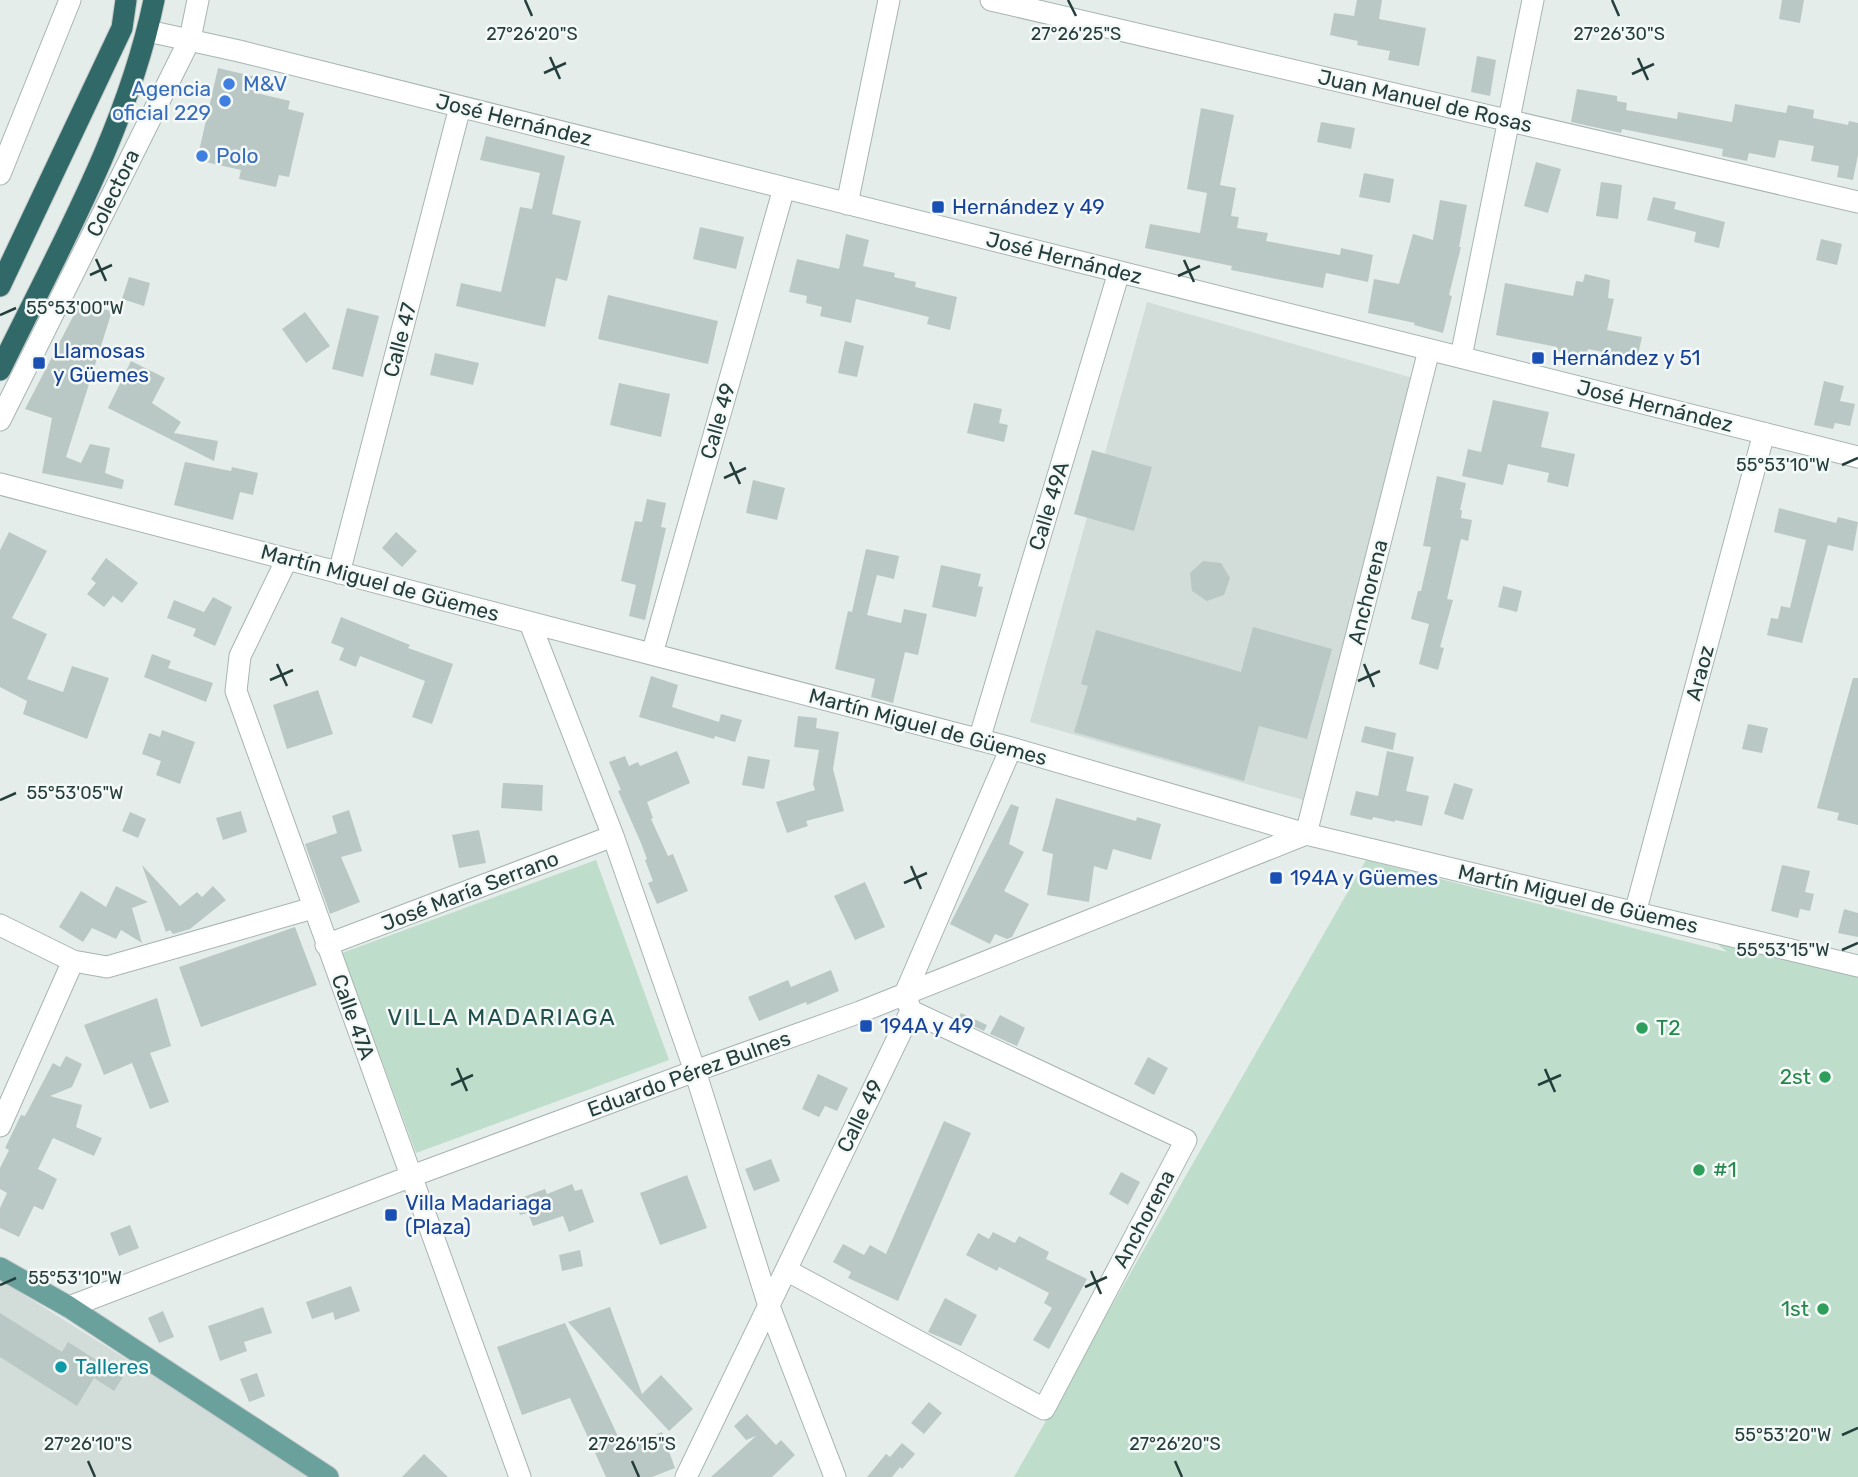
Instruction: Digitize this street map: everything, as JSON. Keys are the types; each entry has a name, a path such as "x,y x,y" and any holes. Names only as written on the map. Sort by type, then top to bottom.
{"highway":[{"path":"0,286 122,28 126,0"},
{"path":"0,370 119,121 148,31 155,0"}],"main road":[{"path":"0,1268 69,1307 328,1477"}],"street":[{"path":"0,174 71,0"},
{"name":"Colectora","path":"0,420 190,39 198,0"},
{"path":"847,204 888,0"},
{"name":"Juan Manuel de Rosas","path":"991,0 1858,202"},
{"path":"1461,357 1533,0"},
{"name":"José Hernández","path":"148,31 190,39 1858,457"},
{"name":"Calle 47","path":"339,572 460,107"},
{"name":"Calle 49","path":"652,654 784,188"},
{"name":"Calle 49A","path":"979,740 1119,272"},
{"name":"Anchorena","path":"1307,834 1429,349"},
{"name":"Araoz","path":"1635,913 1765,433"},
{"name":"Martín Miguel de Güemes","path":"0,484 1011,748 1307,834 1858,966"},
{"name":"Calle 47A","path":"287,559 240,656 236,691 520,1477"},
{"path":"530,623 613,836 695,1071 769,1306 835,1477"},
{"name":"Calle 49","path":"686,1477 786,1270 908,1003 1011,748"},
{"name":"Eduardo Pérez Bulnes","path":"69,1307 695,1071 908,1003 1307,834"},
{"name":"José María Serrano","path":"326,945 613,836"},
{"path":"0,925 74,961 107,967 313,908"},
{"path":"0,1126 74,961"},
{"name":"Anchorena","path":"786,1270 1044,1409 1186,1140 908,1003"}],"shaded area":[{"path":"1147,302 1420,380 1303,800 1030,722"},
{"path":"0,1281 16,1290 315,1477 0,1477"}],"green space":[{"path":"596,860 669,1060 416,1153 342,953"},
{"path":"1366,860 1727,952 1710,938 1858,977 1858,1477 1014,1477"}],"building":[{"path":"1357,0 1382,0 1379,19 1426,28 1419,66 1388,60 1390,51 1357,45 1358,41 1330,35 1334,13 1354,16"},
{"path":"1782,0 1804,0 1800,23 1779,19"},
{"path":"1477,56 1496,60 1490,96 1471,92"},
{"path":"218,68 260,78 256,93 290,101 288,109 304,113 289,177 279,175 276,187 239,179 241,170 197,160"},
{"path":"1577,89 1617,96 1617,101 1627,103 1626,110 1677,119 1678,112 1732,122 1735,104 1786,113 1788,105 1814,110 1813,118 1848,125 1849,121 1858,123 1858,155 1853,180 1837,177 1839,166 1811,161 1814,146 1779,140 1775,158 1749,153 1747,161 1722,156 1723,149 1571,122"},
{"path":"1201,108 1234,115 1220,185 1236,188 1231,216 1239,217 1237,228 1268,233 1266,241 1340,255 1341,248 1373,255 1368,282 1326,273 1323,288 1231,270 1232,266 1145,248 1150,224 1200,233 1207,193 1187,189"},
{"path":"1321,122 1355,128 1351,149 1317,142"},
{"path":"486,136 565,156 552,214 581,221 567,281 556,278 545,327 456,306 461,283 501,292 520,207 532,209 540,173 480,160"},
{"path":"1536,162 1561,169 1548,213 1524,206"},
{"path":"1364,173 1394,179 1390,203 1359,197"},
{"path":"1601,182 1622,185 1618,219 1596,216"},
{"path":"1653,197 1676,202 1674,209 1725,222 1719,248 1694,242 1696,232 1647,220"},
{"path":"1440,200 1467,205 1443,333 1414,325 1415,323 1368,313 1374,279 1399,284 1413,234 1433,240"},
{"path":"700,227 744,237 736,269 693,259"},
{"path":"846,234 869,240 863,266 895,273 894,277 916,282 915,287 957,297 950,330 927,324 929,317 856,299 851,323 820,316 822,307 806,303 807,296 789,292 797,259 839,269"},
{"path":"1821,239 1842,244 1837,265 1816,260"},
{"path":"1585,274 1610,280 1608,298 1614,299 1607,330 1642,337 1637,359 1588,349 1587,356 1556,351 1557,347 1496,335 1505,283 1573,296 1576,281 1583,282"},
{"path":"129,277 150,283 144,306 122,299"},
{"path":"608,295 718,321 708,364 598,339"},
{"path":"79,305 112,311 66,457 81,463 90,444 110,448 105,473 124,480 122,489 42,473 52,418 25,409"},
{"path":"347,308 379,316 363,377 332,369"},
{"path":"305,312 330,346 306,363 282,329"},
{"path":"845,341 864,346 857,377 838,373"},
{"path":"435,353 479,363 473,385 430,375"},
{"path":"131,361 165,378 152,403 181,422 174,433 218,441 214,461 108,408"},
{"path":"1824,381 1844,386 1840,401 1855,404 1850,426 1835,423 1833,429 1814,425"},
{"path":"619,383 670,394 661,437 610,425"},
{"path":"1493,400 1549,412 1541,447 1575,454 1568,487 1547,482 1549,473 1508,464 1503,485 1462,476 1468,449 1481,452"},
{"path":"974,403 1002,409 999,423 1008,425 1004,442 967,433"},
{"path":"1092,450 1152,467 1134,531 1074,514"},
{"path":"185,462 258,473 253,495 240,492 233,520 174,505"},
{"path":"1437,476 1466,483 1460,510 1461,518 1472,520 1468,541 1461,539 1447,599 1453,600 1440,647 1444,648 1438,670 1419,664 1429,624 1411,619 1418,591 1421,591 1431,547 1423,546"},
{"path":"753,480 785,488 777,520 746,513"},
{"path":"647,499 666,503 661,527 666,528 645,620 629,616 636,585 621,581 635,521 642,522"},
{"path":"1779,508 1836,523 1838,517 1858,522 1853,551 1828,545 1802,643 1767,635 1771,618 1778,619 1781,606 1790,608 1806,540 1774,532"},
{"path":"9,532 47,551 12,618 47,634 27,679 63,692 72,666 109,678 87,739 23,714 27,701 0,687 0,550"},
{"path":"396,532 417,551 402,567 382,548"},
{"path":"866,549 899,556 894,579 877,575 867,615 901,623 904,609 927,614 918,655 905,652 893,703 871,697 875,679 835,669 848,611 852,612"},
{"path":"106,558 138,583 122,603 113,596 104,607 87,594 96,583 91,579"},
{"path":"1203,561 1221,563 1230,578 1224,595 1207,601 1192,591 1190,573"},
{"path":"941,565 981,574 978,586 983,587 976,617 932,607"},
{"path":"1503,586 1522,591 1517,612 1498,607"},
{"path":"213,597 232,607 215,646 193,636 196,629 167,618 174,600 204,612"},
{"path":"341,617 410,645 408,648 453,664 432,724 412,717 425,681 360,656 356,667 339,660 344,648 331,643"},
{"path":"1253,627 1332,649 1307,739 1259,726 1244,781 1074,732 1088,686 1081,684 1096,630 1241,672"},
{"path":"152,654 171,661 168,668 213,683 206,702 144,677"},
{"path":"651,676 678,685 672,707 719,722 721,714 742,720 735,742 715,736 714,739 639,717"},
{"path":"1853,678 1858,678 1858,825 1837,820 1839,813 1817,808"},
{"path":"318,690 333,734 287,749 273,705"},
{"path":"798,716 817,718 816,728 839,732 833,769 844,811 806,821 808,826 787,833 776,802 815,790 813,784 819,750 794,747"},
{"path":"1748,724 1768,728 1762,753 1742,749"},
{"path":"1365,726 1396,733 1393,750 1361,742"},
{"path":"162,730 195,742 180,784 156,775 161,761 142,754 149,733 160,737"},
{"path":"677,751 690,783 647,802 653,818 651,819 668,856 673,854 688,891 657,904 648,883 653,881 645,860 647,859 618,791 621,790 609,762 625,756 629,766 638,762 640,766"},
{"path":"1387,751 1414,757 1406,791 1429,796 1422,826 1350,815 1356,791 1378,796"},
{"path":"748,756 770,760 764,789 742,785"},
{"path":"503,783 543,785 542,811 501,808"},
{"path":"1454,783 1473,789 1463,820 1444,814"},
{"path":"1056,798 1136,821 1137,817 1161,824 1151,860 1113,849 1107,870 1094,866 1089,902 1047,895 1053,854 1042,851"},
{"path":"1011,804 1019,807 1009,844 1024,852 1004,891 1029,904 1012,937 1007,939 995,934 990,944 950,924"},
{"path":"349,810 362,851 341,857 360,902 330,914 305,844 337,833 332,816"},
{"path":"241,811 247,832 223,840 216,818"},
{"path":"130,812 146,819 138,838 122,831"},
{"path":"479,830 486,863 459,868 452,835"},
{"path":"142,865 180,906 197,892 202,897 213,886 226,900 190,929 173,934 170,930 166,932"},
{"path":"1782,865 1810,871 1805,892 1814,894 1810,911 1800,909 1798,918 1771,911"},
{"path":"865,882 885,927 855,940 834,896"},
{"path":"116,886 148,902 132,908 142,943 121,930 116,939 92,928 83,942 59,927 81,891 106,907"},
{"path":"1844,909 1858,913 1858,937 1838,933"},
{"path":"295,927 317,985 201,1027 179,967"},
{"path":"831,970 839,991 759,1021 748,997 788,980 791,987"},
{"path":"157,998 171,1046 150,1053 169,1102 150,1109 132,1063 104,1075 84,1025"},
{"path":"961,1013 987,1025 984,1031 958,1019"},
{"path":"1000,1015 1025,1028 1017,1046 990,1034"},
{"path":"66,1056 82,1064 72,1087 50,1096 82,1105 76,1127 102,1138 94,1156 53,1138 38,1169 57,1179 43,1210 34,1206 19,1237 0,1228 0,1208 7,1193 0,1189 0,1168 9,1150 5,1148 21,1115 25,1116 53,1063 60,1067"},
{"path":"1148,1057 1168,1068 1154,1095 1134,1084"},
{"path":"818,1074 848,1088 837,1111 825,1106 819,1117 802,1109"},
{"path":"944,1121 971,1133 898,1301 848,1278 851,1272 833,1262 843,1244 864,1255 870,1245 886,1254"},
{"path":"771,1159 780,1181 754,1191 745,1169"},
{"path":"1121,1172 1140,1182 1128,1205 1109,1194"},
{"path":"687,1175 707,1228 660,1245 640,1193"},
{"path":"572,1184 575,1191 582,1189 594,1222 569,1232 563,1216 533,1226 528,1213 520,1215 515,1200 545,1189 547,1194"},
{"path":"130,1225 139,1248 119,1256 110,1233"},
{"path":"993,1232 1015,1243 1019,1236 1049,1252 1046,1259 1087,1279 1049,1349 1033,1340 1052,1308 1044,1303 1049,1293 999,1267 997,1271 966,1255 978,1233 989,1239"},
{"path":"580,1250 583,1266 562,1271 559,1255"},
{"path":"351,1286 360,1311 335,1320 333,1312 312,1319 306,1302"},
{"path":"945,1298 977,1315 961,1346 928,1332"},
{"path":"263,1307 272,1333 244,1342 247,1351 220,1361 208,1326"},
{"path":"610,1307 642,1394 661,1375 693,1409 669,1431 568,1322"},
{"path":"163,1311 174,1337 159,1343 148,1318"},
{"name":"Talleres","path":"0,1313 62,1352 68,1342 123,1377 114,1391 94,1378 77,1406 0,1357"},
{"path":"565,1323 623,1447 662,1432 675,1468 652,1477 606,1477 570,1398 522,1415 497,1347"},
{"path":"257,1373 265,1396 249,1402 240,1379"},
{"path":"929,1402 942,1413 924,1434 911,1423"},
{"path":"747,1414 776,1445 781,1440 795,1455 772,1477 711,1477 756,1436 746,1440 734,1426"},
{"path":"902,1443 915,1454 902,1469 900,1467 892,1477 867,1477 886,1454 890,1457"},
{"path":"424,1454 448,1477 402,1477"}],"place":[{"name":"M&V","path":"229,84"},
{"name":"Agencia oficial 229","path":"225,101"},
{"name":"Polo","path":"202,156"},
{"name":"Hernández y 49","path":"938,207"},
{"name":"Hernández y 51","path":"1538,358"},
{"name":"Llamosas y Güemes","path":"39,363"},
{"name":"194A y Güemes","path":"1276,878"},
{"name":"194A y 49","path":"866,1026"},
{"name":"T2","path":"1642,1028"},
{"name":"2st","path":"1825,1077"},
{"name":"#1","path":"1699,1170"},
{"name":"Villa Madariaga (Plaza)","path":"391,1215"},
{"name":"1st","path":"1823,1309"},
{"name":"Talleres","path":"61,1367"}],"district":[{"name":"VILLA MADARIAGA","path":"502,1017"}]}
